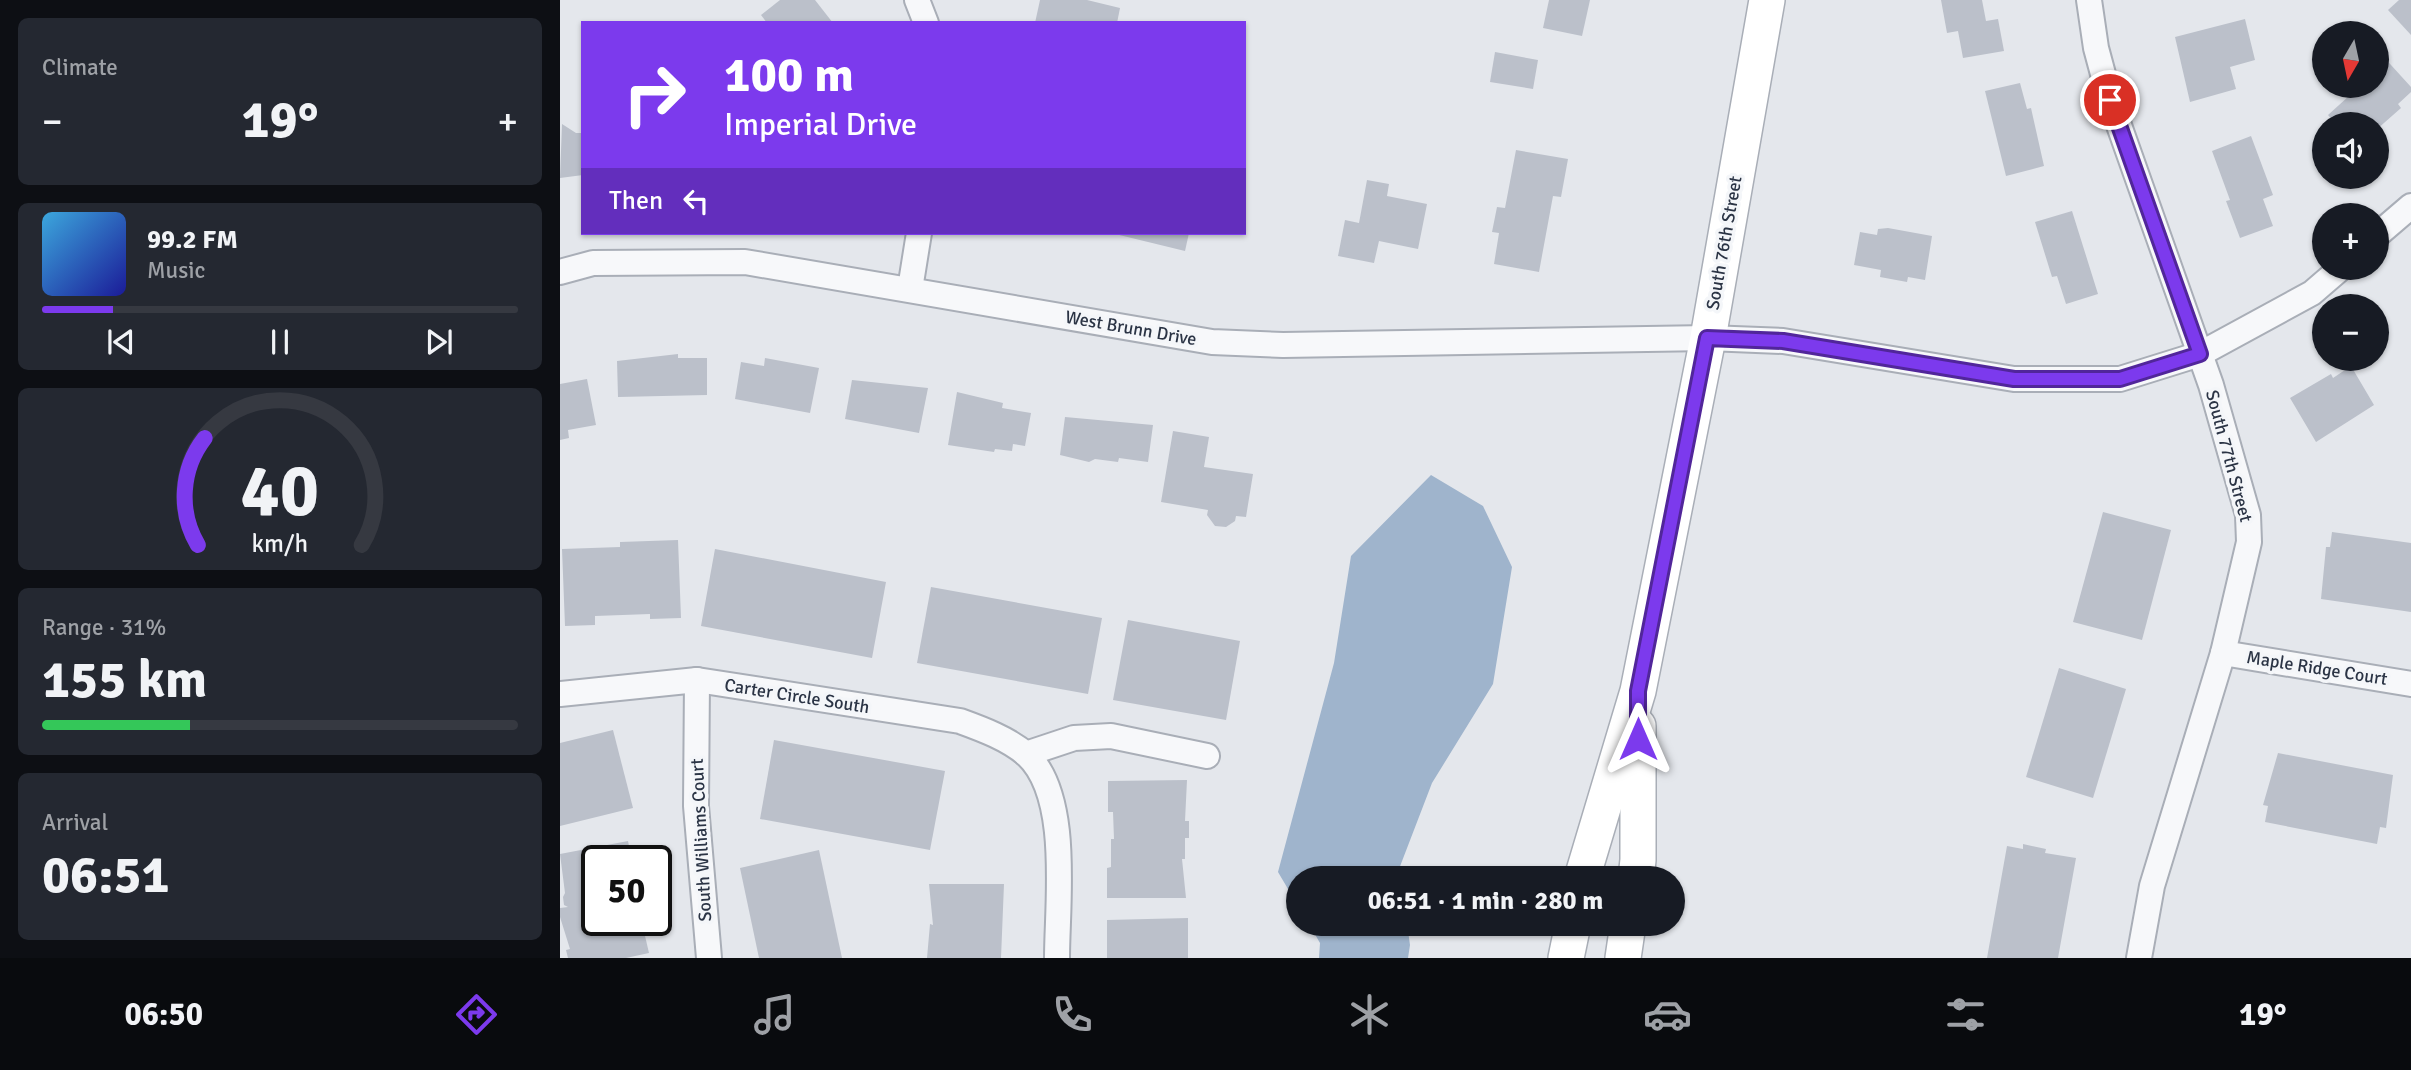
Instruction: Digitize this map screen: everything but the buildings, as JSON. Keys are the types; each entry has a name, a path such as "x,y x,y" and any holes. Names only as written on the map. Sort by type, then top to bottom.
{"main road":[{"name":"South 76th Street","path":"1586,866 1638,691 1707,338 1767,0"},
{"name":"South 76th Street","path":"1638,691 1638,866"},
{"path":"1566,958 1571,936"},
{"path":"1623,958 1626,936"}],"street":[{"path":"917,0 925,21"},
{"name":"South 77th Street","path":"2089,0 2096,48 2110,100 2200,354 2248,515 2249,542 2223,653 2152,887 2139,958"},
{"path":"2389,225 2411,206"},
{"path":"910,289 919,235"},
{"name":"West Brunn Drive","path":"560,272 593,263 745,262 1212,342 1283,345 1707,338 1783,341 2014,379 2120,379 2200,354 2312,293 2327,280"},
{"name":"Maple Ridge Court","path":"2223,653 2411,684"},
{"name":"Carter Circle South","path":"560,694 697,680 960,721 983,729 1026,754"},
{"name":"South Williams Court","path":"697,680 696,806 709,958"},
{"path":"1057,958 1056,829 1051,797 1040,771 1026,754 1074,738 1111,736 1207,756"}],"water":[{"path":"1431,475 1483,506 1512,567 1493,684 1432,783 1400,866 1286,866 1286,886 1278,872 1334,663 1351,556"},
{"path":"1316,936 1409,936 1410,945 1408,958 1319,958 1320,943"}],"route":[{"path":"1638,739 1638,691 1707,338 1783,341 2014,379 2120,379 2200,354 2110,100"}]}
